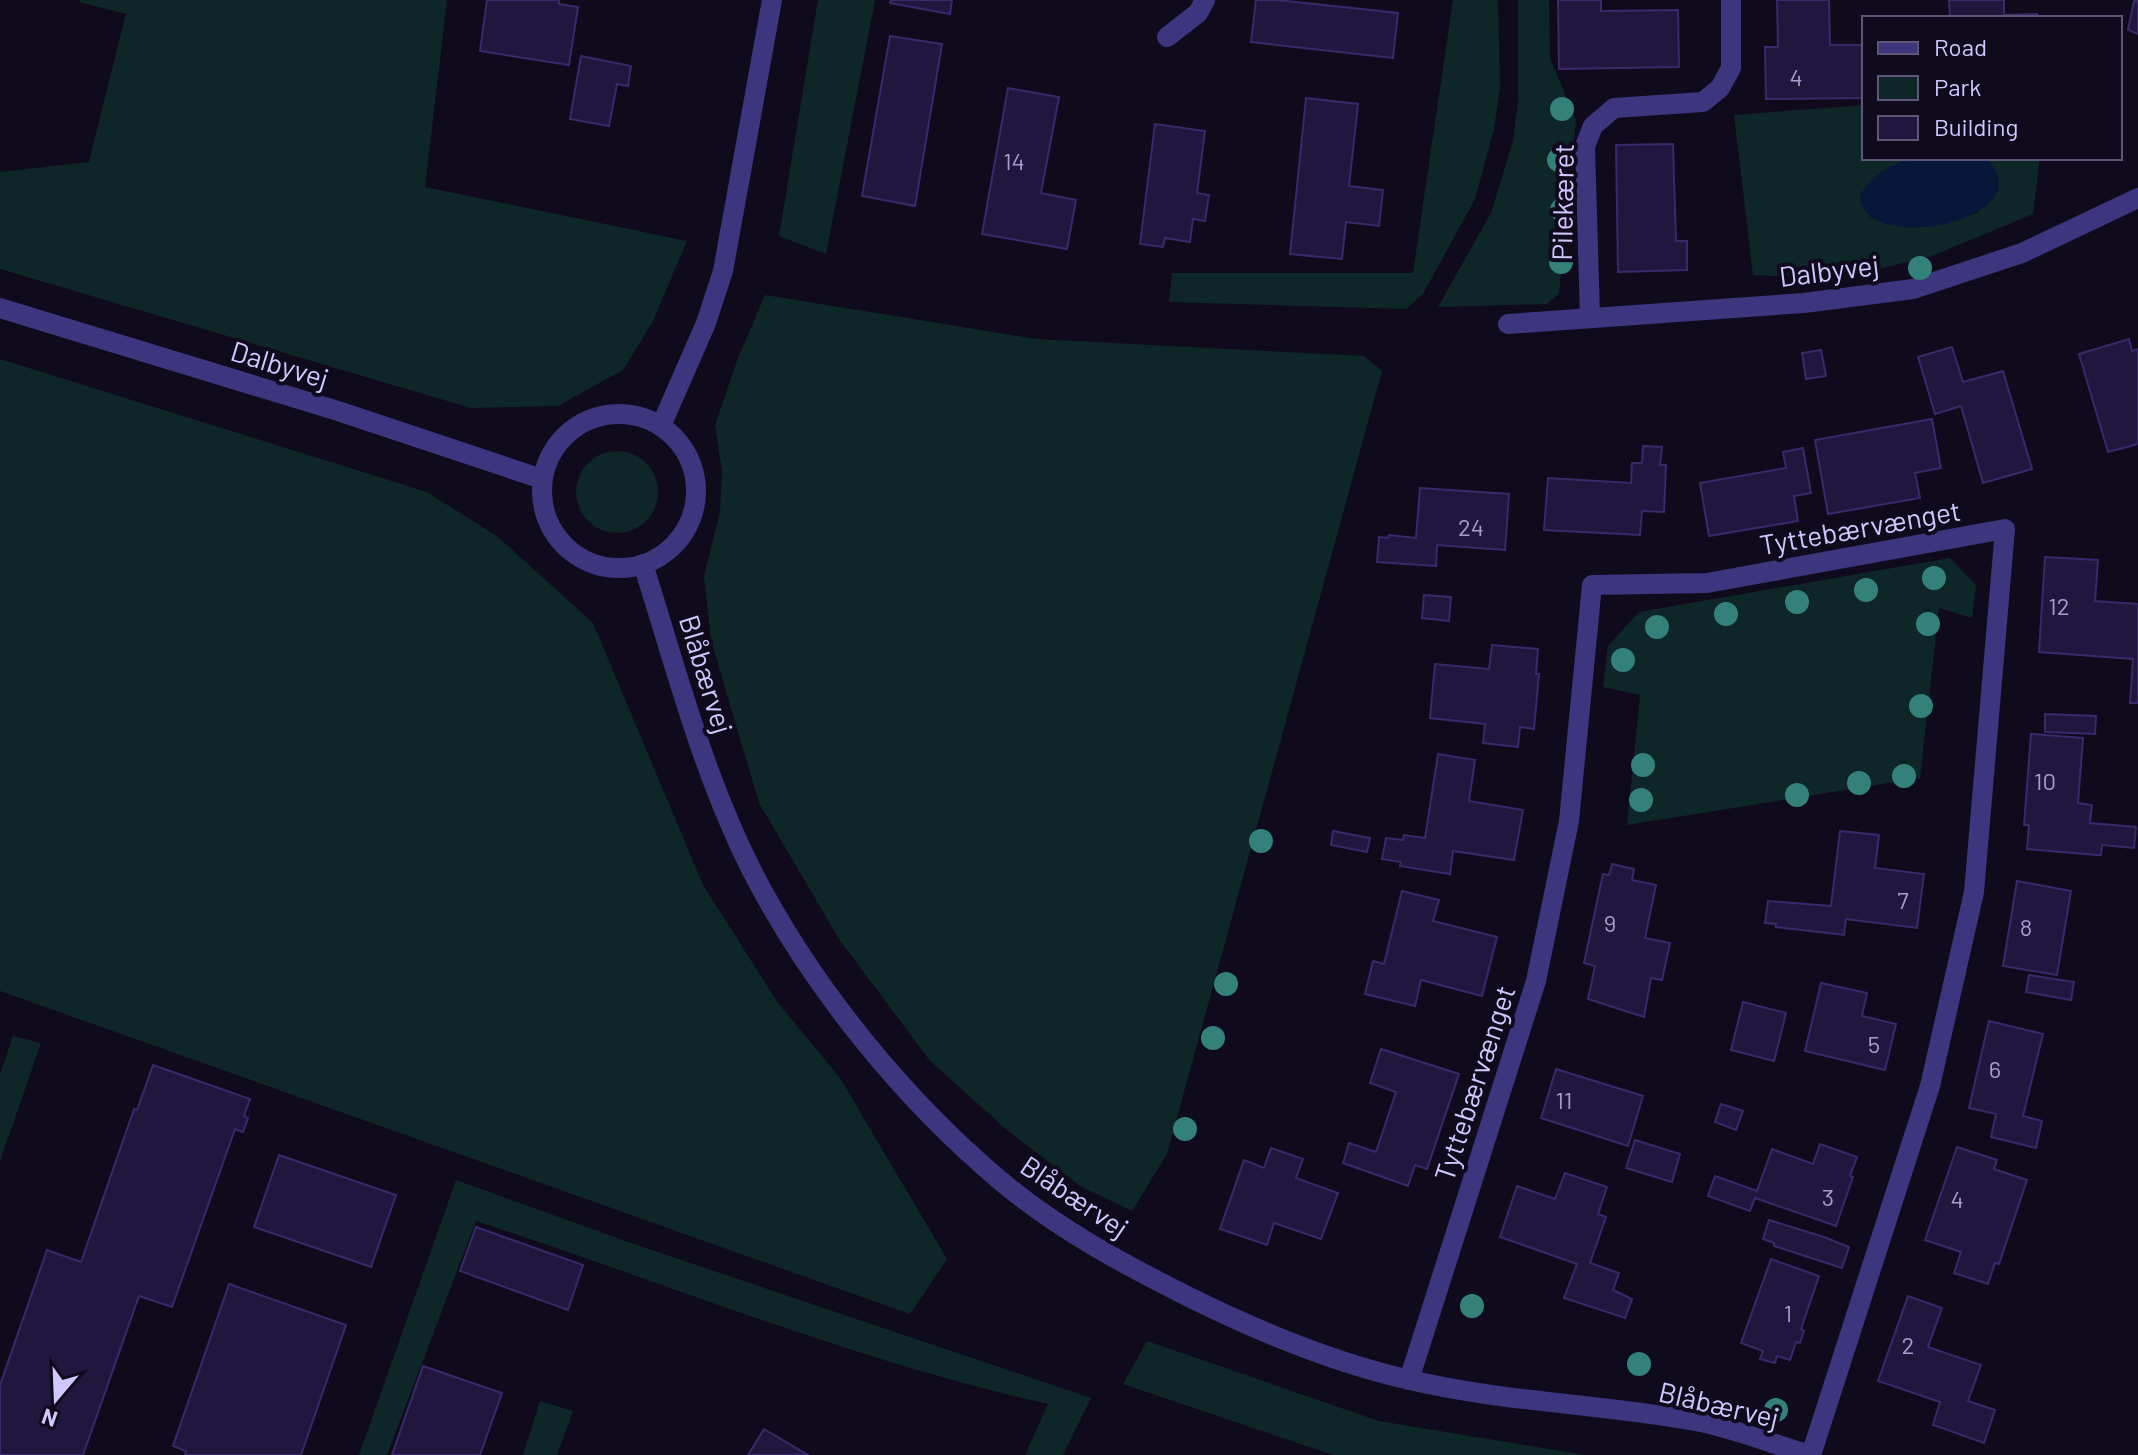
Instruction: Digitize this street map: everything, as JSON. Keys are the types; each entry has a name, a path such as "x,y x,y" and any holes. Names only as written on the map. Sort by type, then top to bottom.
{"street":[{"path":"661,426 706,323 723,271 772,0"},
{"path":"1167,37 1198,13 1205,0"},
{"name":"Pilekæret","path":"1590,317 1585,146 1593,126 1614,108 1703,102 1720,88 1731,68 1731,0"},
{"name":"Dalbyvej","path":"1508,324 1804,303 1913,289 2022,253 2138,198"},
{"name":"Dalbyvej","path":"0,308 338,411 542,479"},
{"path":"612,414 637,416 661,426 679,442 691,464 696,488 693,512 682,535 665,553 643,564 617,568 591,563 569,550 552,530 543,505 542,479 550,454 566,434 587,420 612,414"},
{"name":"Tyttebærvænget","path":"1409,1380 1536,981 1569,821 1592,585 1707,583 2005,529 1974,892 1930,1086 1810,1455"},
{"name":"Blåbærvej","path":"643,564 706,766 752,871 815,974 894,1078 1005,1185 1105,1252 1242,1323 1327,1356 1409,1380 1487,1394 1698,1421 1810,1455"}],"green space":[{"path":"80,0 447,0 425,187 687,241 652,323 623,370 558,406 471,408 0,269 0,172 89,162 126,14"},
{"path":"818,0 875,0 826,254 779,236"},
{"path":"1453,0 1498,0 1500,88 1494,129 1475,199 1423,294 1406,309 1169,302 1172,273 1413,273"},
{"path":"1518,0 1549,0 1550,58 1576,120 1559,293 1547,304 1438,307 1491,213 1513,141 1518,101"},
{"path":"1862,105 1862,160 1911,160 1870,217 1885,222 1925,226 1979,212 1987,160 2040,160 2033,214 1932,256 1838,279 1753,275 1734,115"},
{"path":"765,295 1036,339 1364,356 1382,371 1167,1154 1132,1211 1080,1186 1007,1130 930,1061 839,939 759,803 711,640 704,576 720,512 722,471 715,425 738,358"},
{"path":"0,359 427,492 498,537 593,623 703,885 778,1003 840,1078 947,1259 910,1314 0,991"},
{"path":"617,451 633,454 646,463 655,476 658,492 655,508 646,521 633,530 617,533 601,530 588,521 579,508 576,492 579,476 588,463 601,454"},
{"path":"1950,558 1976,585 1972,618 1939,608 1920,778 1627,825 1640,695 1603,687 1608,646 1639,612"},
{"path":"13,1036 41,1043 0,1161 0,1074"},
{"path":"456,1180 634,1244 1091,1398 1063,1455 1025,1455 1048,1404 903,1366 831,1343 476,1221 387,1455 359,1455"},
{"path":"1147,1341 1379,1421 1585,1455 1333,1455 1123,1384"},
{"path":"540,1401 573,1411 557,1455 523,1455"}],"water":[{"path":"1986,160 1998,177 1996,195 1982,209 1960,220 1934,226 1908,227 1884,223 1867,213 1860,196 1877,175 1902,162"}],"building":[{"path":"487,0 559,0 559,4 578,7 569,65 480,51"},
{"path":"891,0 952,0 950,14 890,3"},
{"path":"1256,0 1398,13 1393,58 1251,42"},
{"path":"1558,0 1601,0 1601,11 1678,10 1679,67 1559,69"},
{"path":"1777,0 1829,0 1830,45 1862,45 1862,98 1766,99 1765,47 1778,47"},
{"path":"1949,0 2004,0 2004,15 2037,14 2037,16 1950,16"},
{"path":"2134,1 2138,1 2138,34 2128,30"},
{"path":"890,36 942,44 915,206 862,196"},
{"path":"581,56 631,66 628,86 617,84 609,126 570,119"},
{"path":"1008,88 1059,97 1041,193 1076,200 1067,249 982,234"},
{"path":"1306,98 1358,104 1349,186 1383,190 1379,226 1346,222 1342,259 1290,254"},
{"path":"1155,124 1205,131 1197,193 1209,195 1205,221 1193,219 1190,242 1165,238 1163,247 1140,244"},
{"path":"1673,144 1676,241 1687,241 1687,270 1618,272 1616,145"},
{"path":"2129,339 2132,351 2138,349 2138,444 2108,452 2079,354"},
{"path":"1952,347 1963,382 2003,371 2032,469 1983,483 1961,406 1935,414 1918,357"},
{"path":"1821,350 1826,376 1806,379 1802,353"},
{"path":"1932,419 1941,468 1915,473 1920,498 1828,514 1815,440"},
{"path":"1643,446 1662,447 1660,465 1666,465 1664,512 1642,511 1640,535 1544,530 1548,478 1631,483 1632,463 1642,463"},
{"path":"1803,448 1811,493 1794,496 1798,521 1709,536 1700,483 1786,468 1783,452"},
{"path":"1420,488 1509,494 1505,550 1437,545 1436,566 1377,562 1379,537 1416,538"},
{"path":"2045,557 2098,560 2095,601 2138,604 2138,703 2130,703 2133,659 2039,652"},
{"path":"1424,595 1451,597 1449,621 1422,618"},
{"path":"1492,645 1538,649 1534,729 1520,727 1518,747 1483,743 1485,724 1430,718 1435,664 1489,669"},
{"path":"2045,714 2096,716 2095,734 2045,732"},
{"path":"2031,734 2083,738 2078,803 2092,805 2090,823 2136,827 2134,848 2102,845 2101,855 2027,849 2029,825 2024,825"},
{"path":"1438,754 1475,760 1469,801 1523,810 1514,860 1453,851 1450,874 1400,866 1401,862 1382,859 1386,838 1403,840 1404,835 1425,838"},
{"path":"1333,831 1370,838 1367,852 1331,845"},
{"path":"1840,831 1879,835 1875,868 1924,874 1917,928 1846,919 1844,935 1765,923 1768,901 1831,906"},
{"path":"1612,864 1634,869 1632,880 1656,885 1645,938 1670,943 1662,980 1651,978 1644,1017 1588,999 1595,966 1584,963 1603,874 1609,875"},
{"path":"2017,881 2071,891 2057,975 2003,966"},
{"path":"1402,891 1439,900 1433,921 1497,937 1482,996 1421,980 1415,1006 1365,994 1373,961 1384,964"},
{"path":"2029,975 2074,982 2071,1000 2026,992"},
{"path":"1821,983 1867,993 1862,1016 1896,1024 1885,1070 1805,1051"},
{"path":"1743,1002 1786,1013 1774,1061 1731,1050"},
{"path":"1989,1021 2043,1034 2023,1116 2042,1121 2036,1148 1991,1137 1996,1114 1969,1108"},
{"path":"1381,1049 1459,1074 1427,1169 1415,1165 1408,1186 1343,1163 1349,1143 1376,1152 1396,1092 1370,1083"},
{"path":"153,1065 250,1099 243,1132 235,1129 172,1307 139,1296 83,1455 0,1455 0,1385 47,1250 81,1262 134,1109 137,1110"},
{"path":"1556,1069 1643,1096 1628,1146 1541,1118"},
{"path":"1721,1104 1743,1111 1736,1130 1715,1122"},
{"path":"1635,1140 1680,1154 1672,1182 1626,1168"},
{"path":"1820,1144 1857,1157 1836,1226 1755,1198 1750,1211 1708,1196 1715,1176 1757,1191 1772,1149 1813,1164"},
{"path":"1957,1147 1997,1160 1994,1169 2027,1180 1999,1264 1995,1263 1988,1284 1954,1273 1961,1252 1925,1240"},
{"path":"1271,1148 1303,1159 1296,1178 1338,1193 1321,1239 1274,1223 1267,1245 1220,1229 1244,1160 1264,1168"},
{"path":"279,1155 396,1195 371,1267 254,1227"},
{"path":"1565,1173 1607,1187 1598,1214 1606,1217 1590,1263 1619,1273 1613,1290 1632,1299 1625,1318 1564,1298 1577,1264 1500,1237 1517,1186 1555,1199"},
{"path":"1769,1220 1849,1247 1842,1268 1774,1246 1774,1243 1763,1239"},
{"path":"476,1227 583,1265 568,1310 460,1271"},
{"path":"1771,1259 1819,1276 1801,1329 1804,1331 1800,1343 1796,1342 1790,1360 1777,1356 1775,1363 1760,1359 1763,1351 1741,1343"},
{"path":"229,1284 346,1325 301,1455 185,1455 186,1451 173,1446"},
{"path":"1908,1296 1942,1308 1928,1347 1981,1365 1968,1401 1995,1410 1984,1443 1933,1425 1940,1402 1878,1381"},
{"path":"423,1366 502,1393 480,1455 392,1455"},
{"path":"764,1429 808,1455 748,1455"}]}
